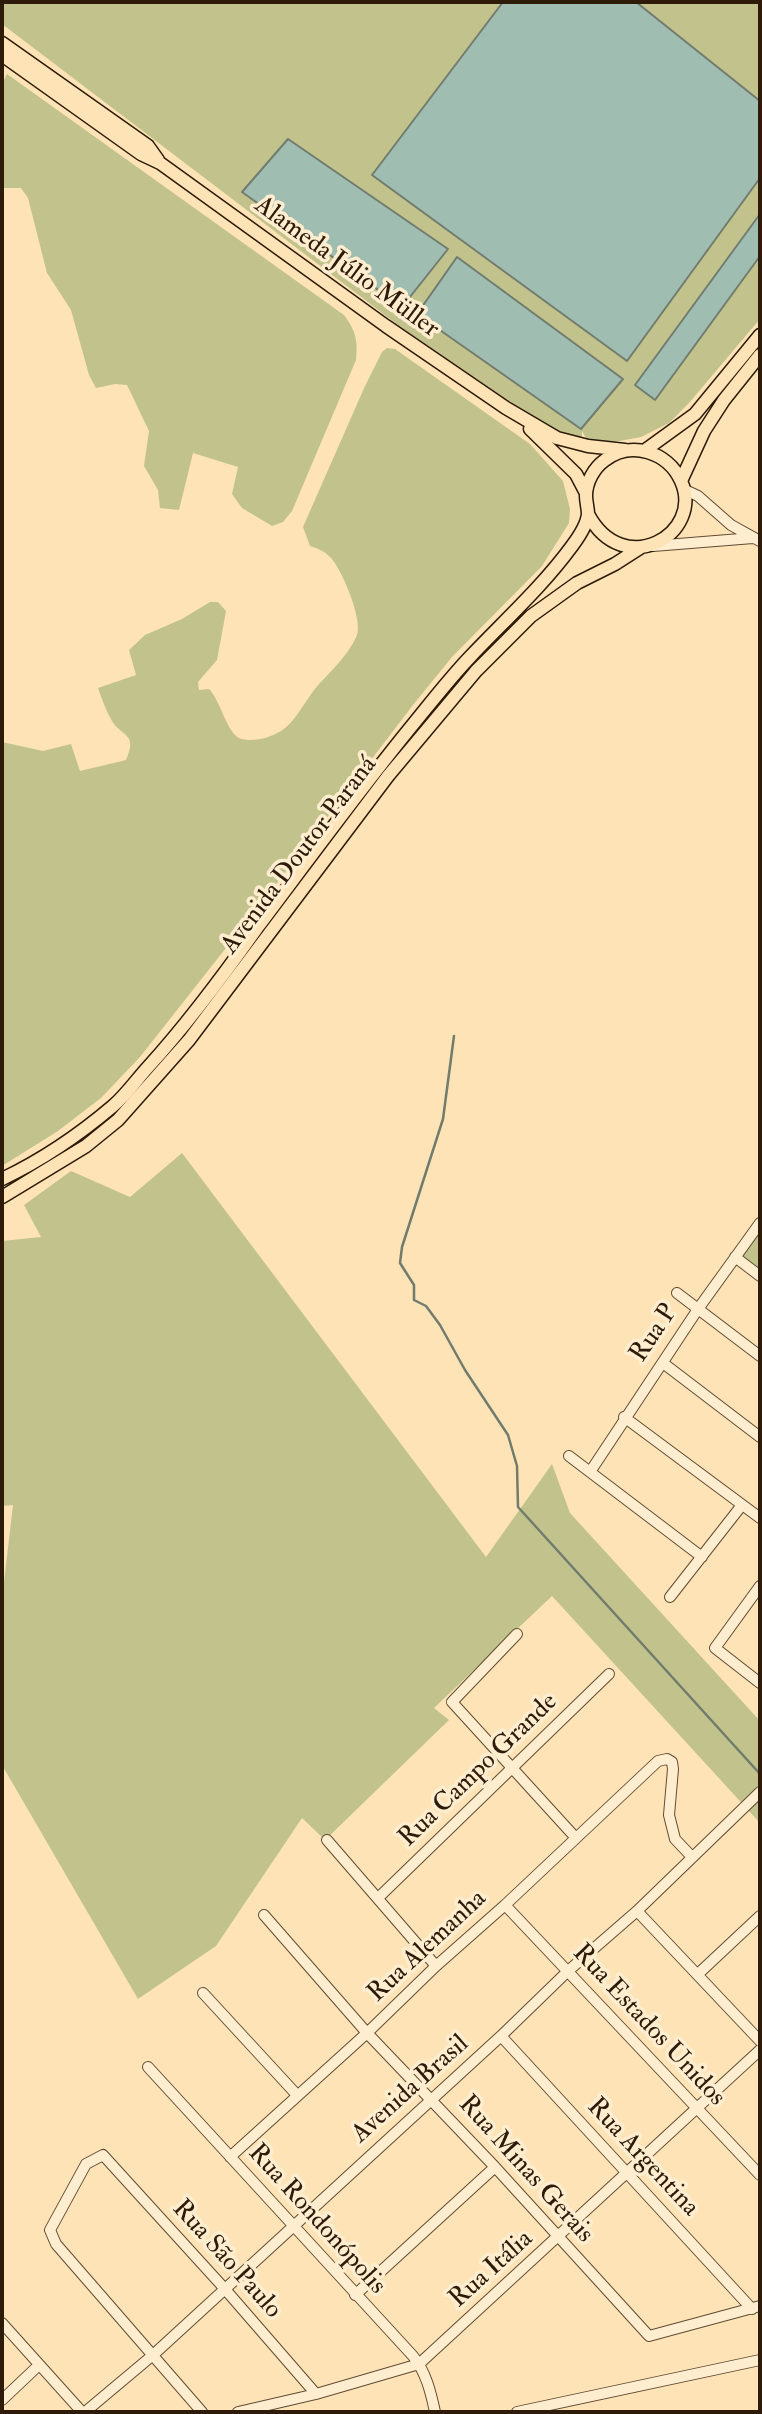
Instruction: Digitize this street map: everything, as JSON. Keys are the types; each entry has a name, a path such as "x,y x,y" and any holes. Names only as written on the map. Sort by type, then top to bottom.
{"main road":[{"name":"Alameda Júlio Müller","path":"2,43 148,146 160,163"},
{"name":"Alameda Júlio Müller","path":"2,55 141,153 160,163 386,326 506,408 557,438 588,446 629,450"},
{"path":"644,451 695,414 760,335"},
{"path":"682,485 704,431 724,400 760,355"},
{"name":"Alameda Júlio Müller","path":"506,408 548,444 576,474 586,493"},
{"path":"629,450 644,451 666,461 672,467 682,485 684,503 674,530 663,540 645,547 624,547 608,540 596,529 588,514 586,493 596,469 605,460 629,450"},
{"name":"Avenida Doutor Paraná","path":"2,1179 61,1144 114,1105 186,1026 369,777 467,660 522,604 571,548 588,514"},
{"name":"Avenida Doutor Paraná","path":"2,1197 86,1146 118,1120 189,1040 388,776 476,671 531,616 577,583 645,547"}],"street":[{"path":"682,485 731,525 757,540"},
{"path":"645,547 757,540"},
{"name":"Rua P","path":"590,1472 624,1417 760,1223"},
{"path":"735,1257 760,1276"},
{"path":"677,1293 760,1356"},
{"path":"663,1363 760,1437"},
{"path":"624,1417 760,1518"},
{"path":"569,1456 702,1557"},
{"path":"670,1597 742,1505"},
{"path":"760,1586 715,1648 760,1683"},
{"path":"517,1634 452,1702 510,1769 575,1837"},
{"name":"Rua Campo Grande","path":"378,1898 609,1674"},
{"name":"Rua Alemanha","path":"230,2157 658,1761 667,1759 672,1762 669,1815 675,1839 692,1857"},
{"name":"Avenida Brasil","path":"83,2412 153,2355 501,2036 568,1971 637,1911 760,1792"},
{"path":"327,1840 436,1966"},
{"name":"Rua Estados Unidos","path":"505,1905 760,2175"},
{"path":"637,1911 760,2041"},
{"name":"Rua Minas Gerais","path":"264,1915 367,2033 432,2099 649,2336 756,2307"},
{"path":"698,1974 760,1916"},
{"path":"203,1993 297,2095"},
{"name":"Rua Argentina","path":"501,2036 756,2307"},
{"name":"Rua Itália","path":"238,2412 316,2394 419,2364 760,2050"},
{"name":"Rua Rondonópolis","path":"148,2067 419,2364 431,2392 435,2412"},
{"name":"Rua São Paulo","path":"153,2355 56,2244 50,2230 86,2164 103,2155 316,2394"},
{"path":"355,2295 495,2167"},
{"path":"2,2323 83,2412"},
{"path":"153,2355 202,2412"},
{"path":"517,2412 760,2360"},
{"path":"2,2400 39,2365"},
{"path":"572,2399 575,2412"}],"green space":[{"path":"2,2 503,2 373,174 626,361 760,178 760,214 635,385 655,400 760,256 760,319 669,423 641,437 614,442 588,442 582,431 582,439 547,427 398,325 2,24","holes":["287,140 447,249 402,307 242,193"]},
{"path":"636,2 760,2 760,101"},
{"path":"7,74 344,315 348,321 354,331 356,360 292,511 283,522 272,526 242,508 232,494 238,467 193,453 179,510 160,508 158,490 144,466 149,431 127,385 115,384 96,388 89,375 71,310 47,273 28,198 21,188 2,188 2,84"},
{"path":"387,348 395,349 530,444 563,481 570,509 569,523 542,566 452,657 413,705 140,1057 101,1098 58,1131 2,1166 2,742 43,751 71,744 80,771 126,760 129,740 112,721 98,688 136,675 129,650 145,635 182,619 210,602 218,602 226,611 217,660 198,682 199,690 209,689 231,729 239,738 266,738 291,723 357,635 354,606 339,570 327,554 310,546 303,527 365,386 382,352"},
{"path":"182,1153 486,1557 552,1464 570,1513 760,1721 760,1823 552,1596 434,1708 449,1720 325,1840 302,1818 216,1946 138,1999 2,1765 2,1599 13,1505 2,1506 2,1241 41,1237 24,1205 71,1171 130,1197"},
{"path":"760,1227 760,1273 738,1256"}],"shaded area":[{"path":"503,2 636,2 760,101 760,178 627,361 372,175"},
{"path":"288,139 448,249 402,307 242,192"},
{"path":"760,214 760,256 655,400 635,385"},
{"path":"457,257 623,379 581,429 417,314"}],"waterway":[{"path":"454,1036 443,1119 402,1247 400,1263 414,1285 414,1300 426,1306 440,1325 465,1370 508,1435 517,1466 518,1507 760,1774"}]}
